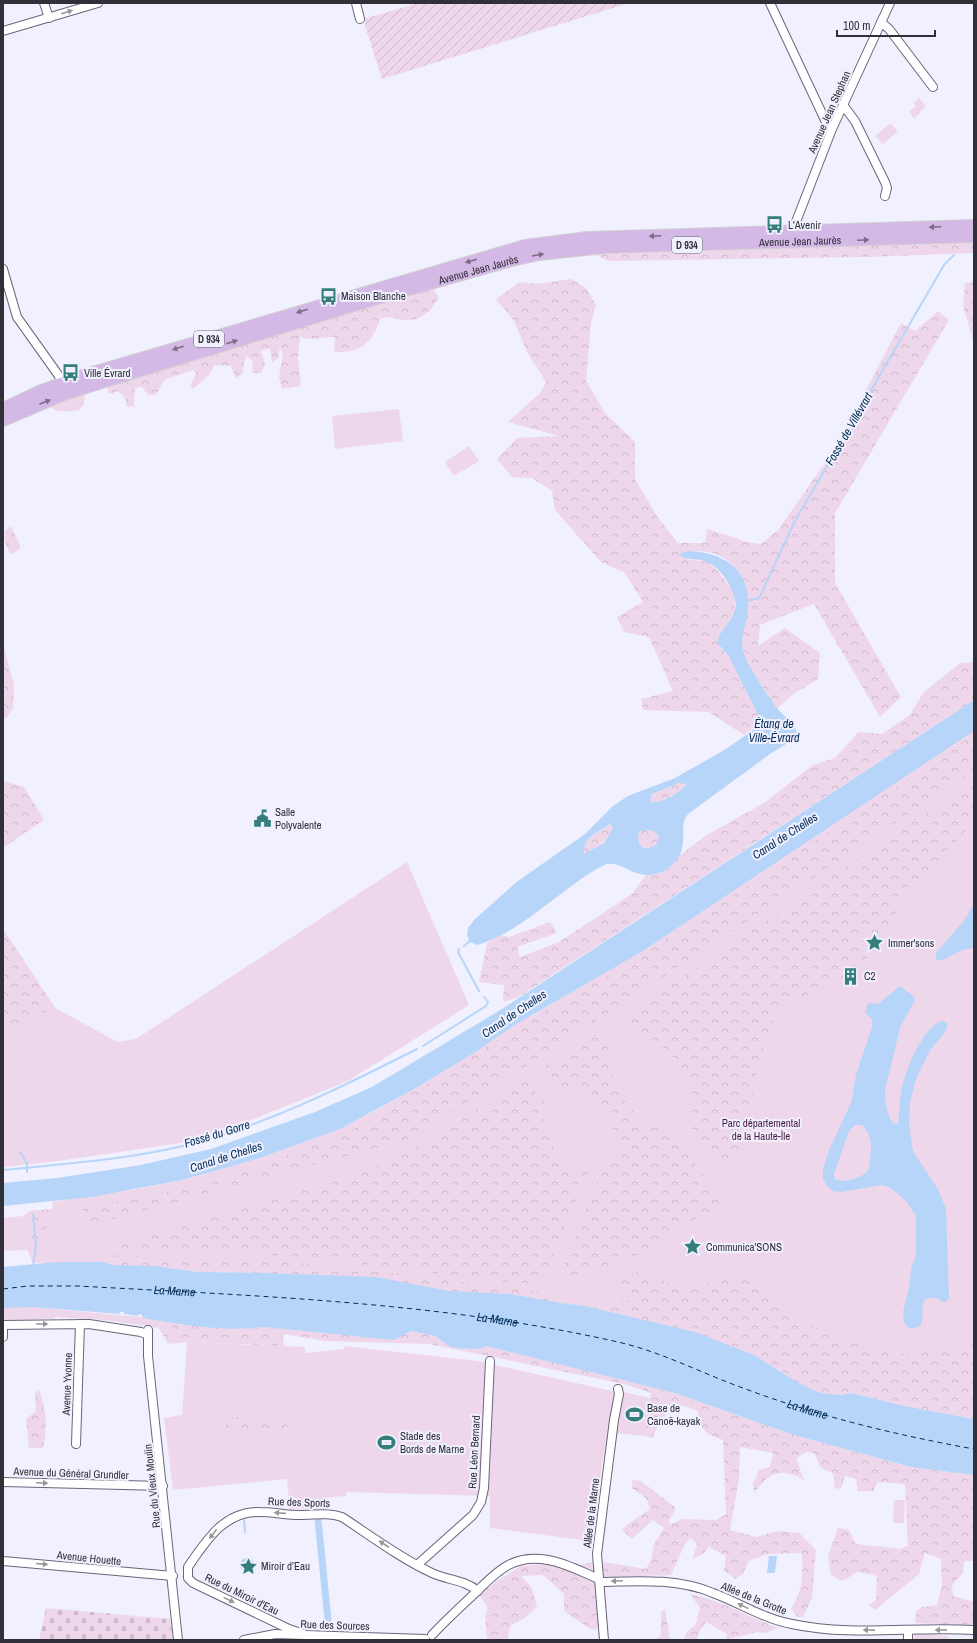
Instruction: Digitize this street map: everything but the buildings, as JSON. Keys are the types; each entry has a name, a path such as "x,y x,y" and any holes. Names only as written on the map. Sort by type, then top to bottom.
{"main road":[{"name":"Avenue Jean Jaurès","path":"3,409 64,383 385,286 525,246 587,238 974,226"},
{"name":"Avenue Jean Jaurès","path":"3,420 81,388 367,301 512,260 539,254 605,247 974,236"}],"street":[{"path":"44,3 49,18"},
{"path":"3,31 98,3"},
{"path":"356,3 360,19"},
{"name":"Avenue Jean Stephan","path":"792,232 832,129 890,3"},
{"path":"773,4 825,120 832,129"},
{"path":"881,22 889,29 933,87"},
{"path":"843,105 855,121 885,182 887,188 885,196"},
{"path":"708,244 734,240 785,237 792,232"},
{"path":"3,269 17,317 64,383"},
{"path":"3,1337 3,1325 80,1324"},
{"name":"Rue du Vieux Moulin","path":"80,1324 113,1327 148,1333 148,1356 173,1576 178,1640"},
{"name":"Avenue Yvonne","path":"76,1444 80,1324"},
{"name":"Rue Léon Bernard","path":"417,1565 473,1515 481,1502 484,1488 490,1361"},
{"name":"Allée de la Marne","path":"604,1640 597,1554 608,1459 619,1394 618,1389"},
{"name":"Avenue du Général Grundler","path":"3,1482 163,1486"},
{"name":"Rue des Sports","path":"194,1583 188,1578 188,1567 219,1526 237,1515 251,1512 300,1515 322,1513 338,1515 417,1565 448,1579 470,1585 478,1591"},
{"name":"Allée de la Grotte","path":"478,1591 496,1572 504,1567 524,1560 546,1560 562,1563 599,1580 671,1582 708,1591 770,1618 806,1626 827,1629 974,1630"},
{"name":"Avenue Houette","path":"3,1561 173,1576"},
{"name":"Rue du Miroir d'Eau","path":"194,1583 277,1623 304,1634"},
{"path":"430,1638 478,1591"},
{"path":"275,1634 277,1623"},
{"path":"908,1630 908,1640"},
{"name":"Rue des Sources","path":"244,1640 275,1634 430,1638"}],"green space":[{"path":"419,3 622,3 623,5 382,79 363,19"},
{"path":"919,98 926,106 914,119 909,112 916,106 913,103"},
{"path":"890,123 898,131 883,144 875,136"},
{"path":"974,239 974,253 866,257 608,261 597,255 601,250"},
{"path":"571,279 586,288 596,305 591,323 586,381 605,413 635,442 635,479 658,518 678,543 705,543 707,529 747,542 761,544 778,530 836,447 901,323 915,331 938,311 949,320 835,513 835,583 901,697 880,717 814,604 760,625 758,646 785,628 820,653 818,679 792,695 777,709 756,678 744,653 742,636 748,612 748,603 747,593 741,576 729,562 722,557 713,553 698,551 689,551 689,560 707,561 718,571 734,592 735,611 729,624 721,633 720,647 728,655 757,713 756,724 753,729 744,735 709,712 643,710 641,699 673,691 649,637 624,632 617,617 643,602 624,572 601,562 555,510 552,491 532,478 512,477 497,459 517,438 559,436 508,422 540,393 546,382 527,352 514,321 496,299 520,282 537,284"},
{"path":"974,282 974,343 963,306 965,283"},
{"path":"433,288 439,297 429,311 421,317 410,320 400,320 390,317 380,319 374,334 369,340 364,345 351,351 334,352 335,337 314,339 300,337 298,358 301,386 282,389 279,377 283,353 280,347 278,358 272,362 270,349 261,350 265,364 261,374 252,372 253,362 247,356 244,363 243,373 236,379 231,366 215,365 208,376 193,389 190,386 196,373 193,370 164,380 156,395 148,395 142,387 135,388 134,406 127,407 125,397 118,391 109,394 107,385"},
{"path":"85,392 84,404 79,410 59,411 50,406"},
{"path":"399,409 403,441 335,449 332,416"},
{"path":"469,446 479,461 454,476 445,462"},
{"path":"11,526 20,545 20,549 11,554 5,543 5,531"},
{"path":"3,644 14,685 13,708 6,719 3,718"},
{"path":"974,662 974,700 517,998 503,1002 504,985 479,982 487,943 501,935 509,937 550,922 557,933 517,947 520,957 559,942 632,894 646,875 659,873 673,865 679,856 705,836 764,803 813,765 835,758 859,732 882,734 910,715 923,693 960,663"},
{"name":"Parc départemental de la Haute-Île","path":"974,731 974,1419 644,1320 585,1306 268,1273 113,1265 103,1262 33,1263 27,1250 3,1251 3,1218 23,1216 30,1211 53,1209 52,1202 138,1189 182,1180 257,1159 340,1129 386,1105 457,1063 513,1026 643,951"},
{"path":"974,735 974,771 528,1065 406,1140 91,1225 82,1208 194,1187 224,1179 346,1134 540,1014 626,966"},
{"path":"3,781 24,787 44,820 3,848"},
{"path":"974,781 974,821 928,872 904,890 890,934 853,973 795,1001 776,1014 764,1046 753,1092 747,1136 724,1174 688,1122 693,1097 692,1090 685,1074 667,1051 655,1040 644,1041 627,1015"},
{"path":"679,783 686,783 675,794 665,800 650,802 652,794"},
{"path":"612,824 613,827 611,832 605,840 598,847 584,854 585,844 588,839"},
{"path":"651,830 657,833 659,837 656,845 645,849 639,844 638,833 639,831"},
{"path":"407,862 469,1005 348,1081 202,1140 58,1161 3,1167 3,929 55,1008 118,1042 136,1039"},
{"path":"3,929 55,1008 3,1029"},
{"path":"599,1034 611,1054 610,1064 615,1083 632,1109 644,1124 665,1125 725,1202 618,1266 558,1279 602,1169 620,1149 611,1121 589,1089 561,1095 539,1069 572,1053"},
{"path":"524,1080 547,1104 543,1114 558,1162 570,1171 589,1170 543,1279 539,1284 502,1282 319,1259 241,1253 117,1250 112,1248 285,1197 386,1161 439,1134"},
{"path":"53,1209 41,1242 36,1244 30,1243 27,1217 30,1211"},
{"path":"106,1255 255,1260 345,1267 549,1293 561,1303 510,1294 449,1291 376,1277 199,1272 154,1266 113,1265 103,1262"},
{"path":"644,1269 663,1281 684,1288 745,1273 754,1278 803,1323 856,1342 909,1355 940,1351 974,1343 974,1419 905,1406 851,1393 841,1395 820,1393 797,1382 754,1355 695,1332 585,1306 596,1302 632,1300 619,1280"},
{"path":"21,1306 151,1318 160,1321 159,1328 105,1320 55,1317 54,1319 3,1321 3,1307"},
{"path":"160,1321 212,1327 265,1327 394,1339 411,1331 435,1336 452,1348 480,1349 486,1346 675,1393 794,1435 911,1467 974,1475 974,1561 965,1561 962,1574 952,1585 953,1596 974,1602 974,1625 915,1623 916,1611 922,1607 937,1605 942,1584 941,1559 925,1553 919,1574 875,1610 869,1605 876,1600 877,1576 858,1572 842,1581 831,1575 828,1556 838,1528 849,1530 856,1544 901,1549 908,1546 905,1484 878,1482 873,1491 858,1491 856,1479 845,1476 841,1489 835,1488 833,1473 821,1468 814,1453 807,1452 796,1458 804,1480 788,1474 776,1474 765,1480 754,1493 753,1484 759,1470 770,1467 773,1453 740,1447 739,1479 730,1530 756,1537 778,1531 799,1533 816,1550 812,1598 803,1617 798,1617 791,1609 800,1589 802,1553 768,1554 749,1561 743,1574 735,1579 724,1571 726,1556 709,1547 703,1554 693,1559 697,1543 690,1538 684,1546 671,1575 606,1577 597,1630 590,1629 564,1611 564,1594 543,1575 521,1576 532,1588 537,1607 525,1618 511,1625 508,1637 509,1640 487,1640 485,1615 488,1607 479,1595 497,1581 521,1566 547,1564 570,1569 587,1563 605,1562 646,1569 651,1560 654,1544 664,1528 653,1520 632,1539 622,1530 650,1509 647,1499 632,1488 632,1480 641,1481 676,1508 669,1521 670,1525 682,1519 716,1520 726,1514 723,1440 708,1434 698,1423 698,1411 675,1403 659,1424 652,1438 645,1436 651,1393 624,1384 429,1344 325,1341 283,1334 284,1346 187,1342 168,1344 159,1328"},
{"name":"Stade des Bords de Marne","path":"187,1342 305,1347 305,1353 344,1349 344,1346 478,1361 612,1391 615,1393 614,1401 602,1464 593,1538 590,1541 490,1528 490,1496 346,1492 346,1496 322,1498 323,1506 290,1510 287,1479 173,1490 164,1418 182,1415"},
{"path":"39,1389 46,1418 45,1441 43,1448 29,1448 26,1419 36,1411 35,1393"},
{"name":"Base de Canoë-kayak","path":"623,1392 650,1398 645,1436 616,1433"},
{"path":"226,1417 290,1420 287,1428 226,1432"},
{"path":"894,1500 905,1500 904,1523 893,1523"},
{"path":"690,1594 723,1604 778,1628 765,1633 756,1632 726,1640 727,1634 706,1622 699,1632 697,1640 684,1640 687,1632 696,1624 700,1608"},
{"path":"46,1608 170,1619 173,1640 39,1640"},
{"path":"665,1609 670,1640 654,1640 661,1635 661,1612"},
{"path":"914,1634 947,1636 952,1640 914,1640"}],"water":[{"name":"Étang de Ville-Évrard","path":"689,551 714,555 734,566 740,575 745,585 748,597 748,611 742,639 745,656 769,697 796,729 797,737 770,754 688,814 684,824 683,846 676,861 669,868 659,873 643,875 619,865 606,864 574,884 527,920 510,930 494,939 477,945 470,942 467,935 468,928 475,919 518,881 585,834 613,806 628,796 675,778 726,749 753,730 757,722 757,713 728,655 717,643 720,634 731,619 735,610 736,604 732,590 724,576 713,565 701,560 684,558 680,556 681,553","holes":["679,783 686,784 675,794 665,800 650,802 652,794","611,824 613,828 604,843 584,854 586,843 597,832","651,830 657,834 659,837 656,845 645,849 643,848 638,841 640,831"]},
{"name":"Canal de Chelles","path":"974,700 974,731 643,951 513,1026 477,1051 416,1088 340,1129 257,1159 182,1180 92,1197 3,1206 3,1183 57,1178 141,1165 211,1149 315,1112 372,1087 502,1009"},
{"path":"974,904 974,948 962,950 941,961 936,959 936,953 963,922"},
{"path":"900,986 913,996 915,1000 900,1028 885,1090 888,1113 894,1124 898,1124 902,1087 907,1070 916,1050 928,1031 942,1021 947,1023 947,1028 931,1049 916,1079 910,1103 909,1125 913,1151 939,1191 946,1209 949,1298 946,1302 935,1298 925,1299 920,1326 913,1329 907,1327 904,1322 903,1312 912,1265 916,1255 916,1216 906,1201 891,1188 882,1185 841,1192 833,1191 827,1186 823,1179 823,1169 829,1150 851,1103 856,1075 872,1027 872,1020 865,1012 868,1003 878,1004","holes":["855,1125 862,1125 869,1135 871,1146 868,1171 861,1176 848,1181 835,1179 834,1174 849,1131"]},
{"name":"La Marne","path":"57,1262 103,1262 113,1265 154,1266 199,1272 376,1277 449,1291 510,1294 585,1306 695,1332 754,1355 797,1382 820,1393 841,1395 851,1393 905,1406 974,1419 974,1475 911,1467 794,1435 675,1393 486,1346 480,1349 452,1348 435,1336 411,1331 394,1340 265,1327 234,1329 204,1327 143,1318 142,1315 139,1314 138,1316 124,1314 124,1312 120,1312 120,1314 32,1307 3,1308 3,1267"},
{"path":"769,1556 777,1556 775,1573 767,1573"},
{"path":"247,1558 252,1560 254,1565 252,1570 247,1572 242,1570 240,1565 242,1560"}],"waterway":[{"name":"Fossé de Villévrart","path":"746,601 759,598 795,521 944,265 954,255"},
{"name":"Fossé du Gorre","path":"464,946 471,940"},
{"name":"Fossé du Gorre","path":"459,949 458,952 479,991"},
{"name":"Fossé du Gorre","path":"423,1046 486,1006 488,1002 484,997"},
{"name":"Fossé du Gorre","path":"3,1170 131,1156 156,1152 206,1140 287,1111 417,1049"},
{"path":"20,1152 27,1164 27,1172"},
{"path":"33,1214 36,1246 33,1266"},
{"path":"244,1518 245,1532"},
{"path":"318,1519 330,1640"}],"ferry route":[{"path":"3,1289 28,1286 78,1286 213,1293 417,1309 551,1329 618,1342 650,1351 727,1382 828,1416 915,1438 974,1449"}],"place":[{"name":"L'Avenir","path":"775,225"},
{"name":"Maison Blanche","path":"328,296"},
{"name":"Ville Évrard","path":"71,373"},
{"name":"Salle Polyvalente","path":"262,818"},
{"name":"Immer'sons","path":"875,943"},
{"name":"C2","path":"851,976"},
{"name":"Communica'SONS","path":"693,1247"},
{"name":"Base de Canoë-kayak","path":"634,1414"},
{"name":"Stade des Bords de Marne","path":"387,1442"},
{"name":"Miroir d’Eau","path":"248,1566"}]}
